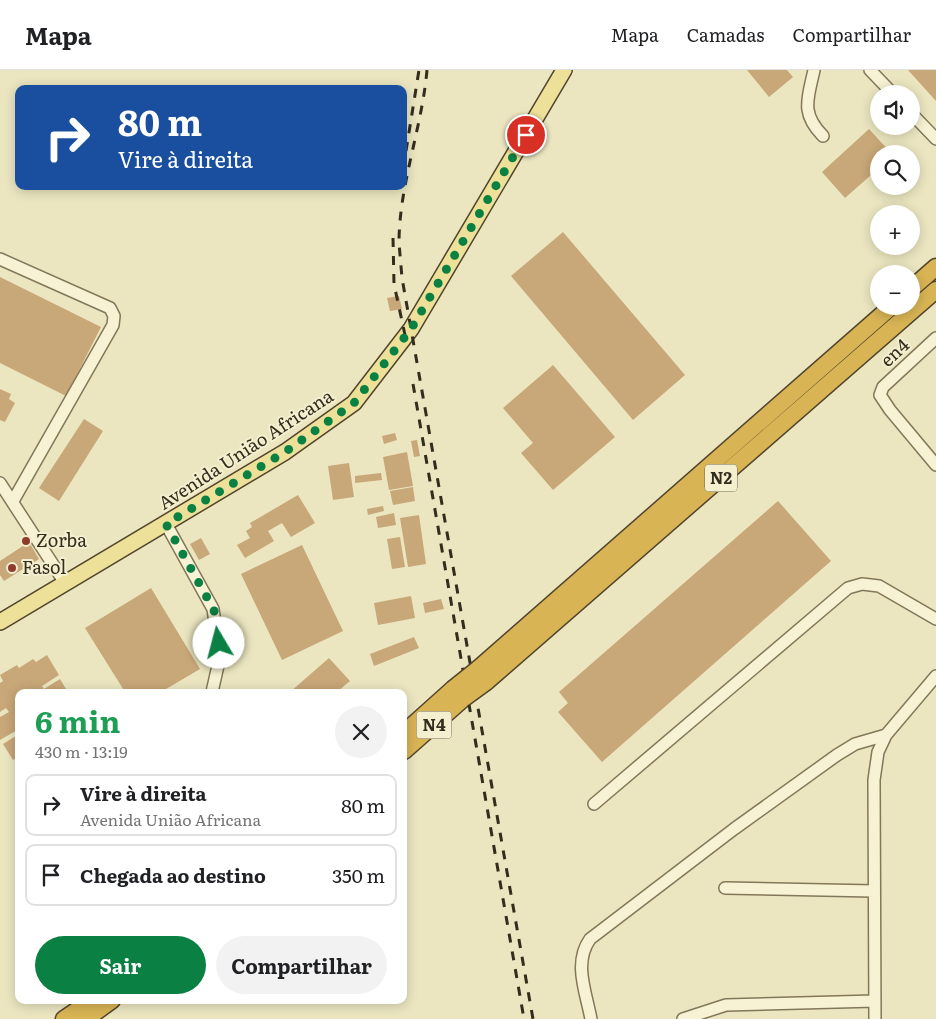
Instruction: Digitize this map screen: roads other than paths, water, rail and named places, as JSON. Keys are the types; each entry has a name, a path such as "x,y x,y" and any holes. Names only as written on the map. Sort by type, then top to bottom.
{"highway":[{"path":"920,281 936,268"},
{"name":"N2","path":"506,665 936,290"},
{"name":"N2","path":"482,676 882,315"},
{"name":"N4","path":"407,732 482,676 506,665"},
{"name":"N4","path":"407,748 458,693"},
{"path":"64,1019 86,1004"},
{"path":"86,1019 107,1004"}],"main road":[{"name":"Avenida União Africana","path":"0,622 285,452 354,403 411,329 564,70"}],"street":[{"path":"814,70 808,112 812,125 823,136"},
{"path":"870,70 884,85"},
{"path":"920,122 936,139"},
{"path":"0,259 110,308 114,316 113,325 13,502"},
{"name":"en4","path":"936,338 883,387 880,395 890,410 936,465"},
{"path":"0,483 65,584"},
{"path":"166,524 214,610 220,657 213,689"},
{"path":"594,804 848,588 862,584 879,586 936,619"},
{"path":"875,1019 874,780 878,752 886,735 936,676"},
{"path":"591,1019 580,961 583,950 590,939 734,829 837,755 855,744 886,735"},
{"path":"725,888 874,891"},
{"path":"683,1019 726,1005 875,1001"}],"railway":[{"path":"407,145 419,70"},
{"path":"407,178 421,113 427,70"},
{"path":"405,190 399,243 402,278 533,1019"},
{"path":"393,238 394,284 405,335"},
{"path":"413,384 524,1019"}],"place":[{"name":"Zorba","path":"26,541"},
{"name":"Fasol","path":"12,568"}]}
